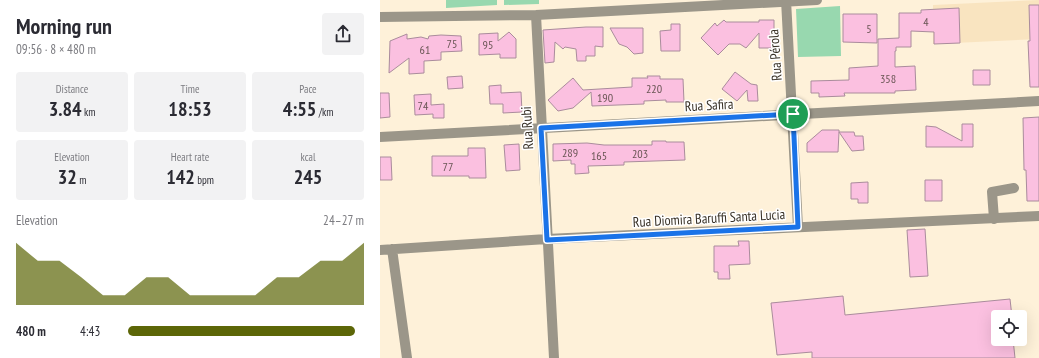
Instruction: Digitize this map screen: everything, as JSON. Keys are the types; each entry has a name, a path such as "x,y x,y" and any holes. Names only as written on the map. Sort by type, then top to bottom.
{"street":[{"path":"380,17 536,15 817,0"},
{"name":"Rua Pérola","path":"786,1 798,227"},
{"name":"Rua Rubi","path":"536,15 554,358"},
{"name":"Rua Safira","path":"380,137 1039,101"},
{"path":"994,219 992,192 1014,188"},
{"name":"Rua Diomira Baruffi Santa Lucia","path":"380,250 798,227 1039,216"},
{"path":"392,249 407,358"}],"shaded area":[{"path":"1039,0 1039,39 933,44 933,5"}],"green space":[{"path":"446,0 497,0 497,5 446,8"},
{"path":"504,0 539,0 539,4 504,5"},
{"path":"840,6 841,56 798,57 796,9"}],"building":[{"path":"1029,5 1039,5 1039,87 1030,87 1028,41 1030,41"},
{"path":"959,8 960,43 934,44 934,32 911,31 911,47 896,47 895,67 915,66 916,90 895,91 895,93 844,93 845,96 819,97 819,93 811,93 811,81 849,80 849,68 878,66 878,39 899,38 899,13 921,13 921,10"},
{"path":"843,14 877,14 877,43 843,42"},
{"path":"724,20 726,22 759,22 759,20 774,20 774,48 759,48 759,33 746,48 740,44 729,44 718,55 701,38 715,23 717,26"},
{"path":"671,24 680,24 680,51 661,51 660,31 671,30"},
{"path":"603,27 603,47 595,46 595,56 586,56 586,61 577,61 576,49 565,47 563,49 555,42 554,62 545,63 543,30"},
{"path":"610,28 643,28 643,53 634,54 627,47 619,44"},
{"path":"509,32 516,39 516,58 500,58 500,54 479,55 479,34 498,33 498,41"},
{"path":"407,34 407,39 421,37 428,39 429,36 441,35 461,36 462,51 441,52 441,60 424,61 424,73 409,74 409,58 389,73 390,41"},
{"path":"973,70 990,70 990,85 973,85"},
{"path":"735,72 751,84 757,85 758,101 748,101 747,90 737,101 722,89"},
{"path":"462,76 463,88 448,89 447,77"},
{"path":"647,76 660,76 660,79 683,79 684,102 666,102 666,100 644,101 644,104 592,106 591,92 573,108 558,111 548,100 573,78 583,90 632,87 632,78 648,78"},
{"path":"501,85 501,93 521,92 522,112 503,113 503,104 490,104 489,86"},
{"path":"380,93 389,93 390,117 380,118"},
{"path":"431,94 431,105 444,104 444,118 433,118 433,114 415,115 414,95"},
{"path":"1039,117 1039,201 1027,201 1026,170 1024,170 1023,118"},
{"path":"962,124 973,124 973,147 926,147 926,126 936,127 962,141"},
{"path":"822,130 839,130 838,152 807,152 807,143"},
{"path":"839,132 854,132 855,136 863,136 864,150 852,151"},
{"path":"652,141 684,142 685,160 624,162 624,165 588,166 589,173 575,174 575,164 571,164 571,160 553,161 553,144 587,143 604,145 652,145"},
{"path":"519,144 520,170 506,171 504,145"},
{"path":"468,148 485,148 486,178 469,178 469,176 432,176 432,156 468,156"},
{"path":"380,157 391,157 392,180 380,180"},
{"path":"925,180 942,180 942,201 925,201"},
{"path":"868,182 868,203 858,203 858,199 851,199 851,183"},
{"path":"925,229 928,276 910,277 907,230"},
{"path":"738,241 749,241 750,264 729,265 730,279 718,279 718,272 714,272 714,246 739,246"},
{"path":"843,296 845,315 1010,299 1011,310 991,310 991,346 1014,346 1015,358 812,358 812,352 777,355 771,303"}],"route":[{"path":"793,114 798,227 547,240 541,128 793,114"}]}
